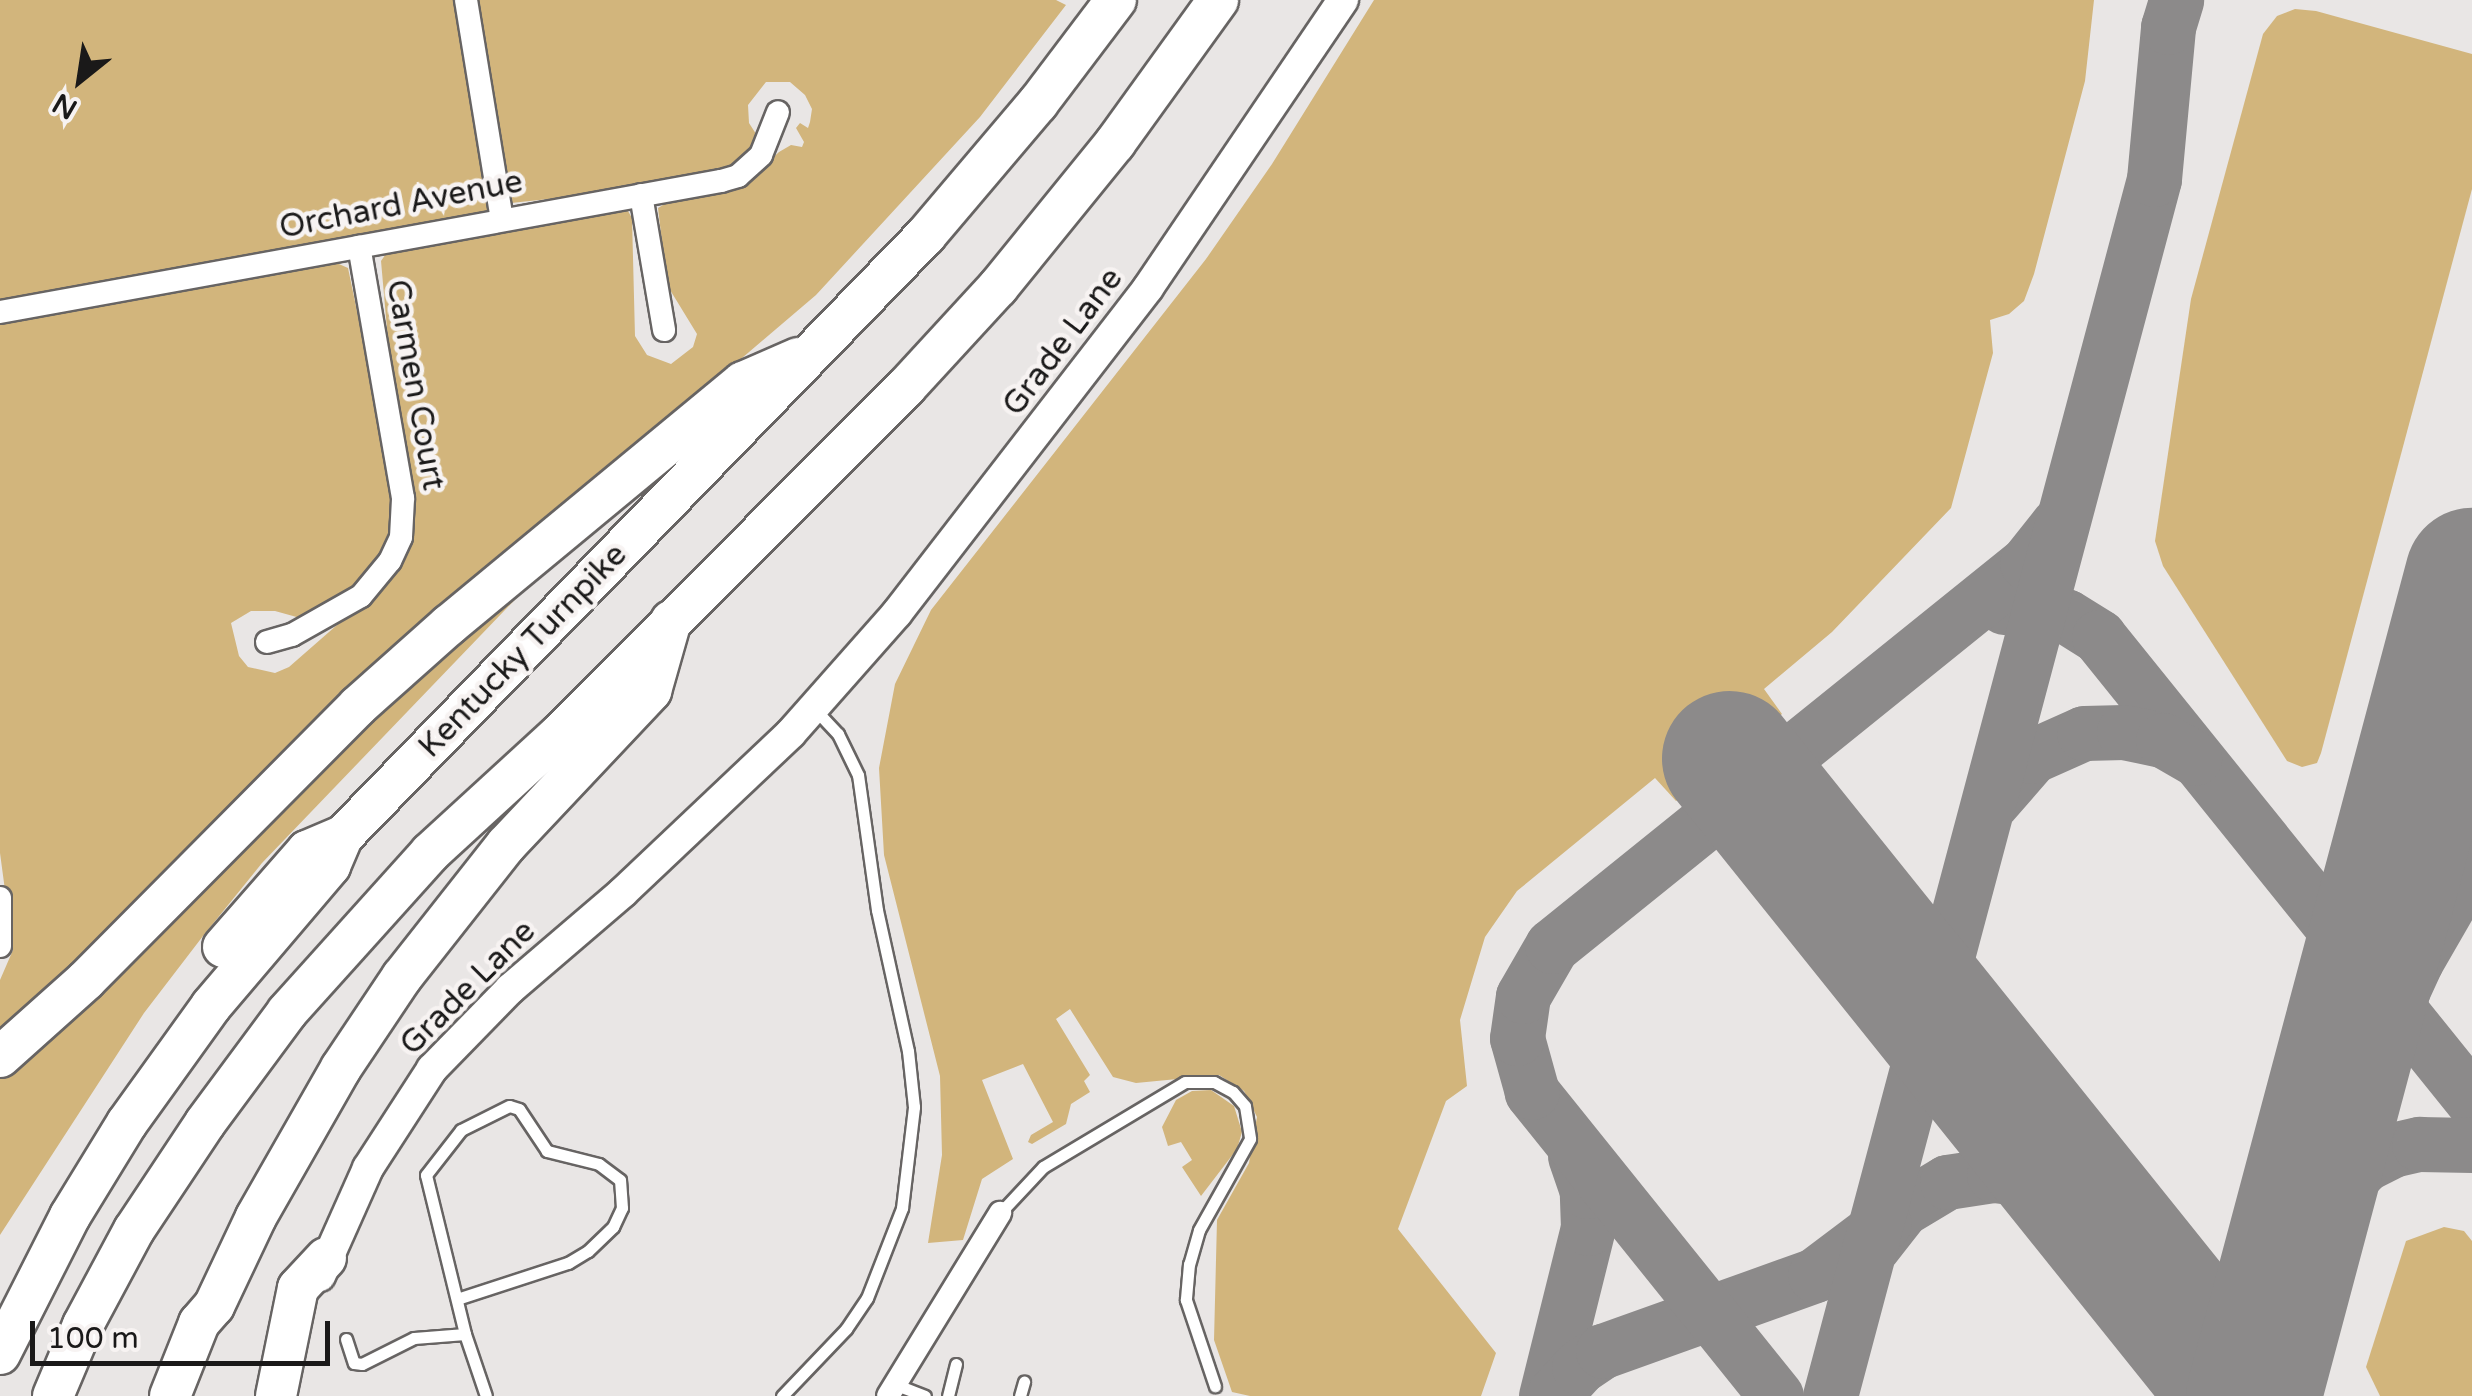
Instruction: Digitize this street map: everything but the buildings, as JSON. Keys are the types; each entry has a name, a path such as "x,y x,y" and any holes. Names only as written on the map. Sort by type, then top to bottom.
{"highway":[{"name":"Kentucky Turnpike","path":"0,1354 70,1216 127,1123 211,1006 330,866 343,836 811,353 984,168 1116,0"},
{"path":"53,1396 83,1325 134,1230 205,1123 288,1012 430,853 560,734 906,386 998,288 1115,143 1218,0"},
{"path":"0,1056 86,980 358,706 448,625 743,382 811,353"},
{"path":"170,1396 198,1323 214,1306 286,1162 360,1040 506,845 651,691 672,618"},
{"path":"0,1290 100,1114 184,995 307,851 343,836"},
{"path":"276,1396 298,1288 326,1258"},
{"path":"187,1396 212,1329 214,1306"}],"main road":[{"name":"Grade Lane","path":"292,1396 303,1329 326,1258 368,1168 432,1068 510,989 623,892 814,708 897,612 1148,288 1343,0"}],"street":[{"path":"466,0 502,219"},
{"name":"Orchard Avenue","path":"0,312 738,176 766,148 778,112"},
{"path":"641,195 664,330"},
{"name":"Carmen Court","path":"267,642 307,628 360,596 390,562 401,537 403,498 359,246"},
{"path":"0,898 0,946"},
{"path":"891,1390 1000,1213"}],"lane":[{"path":"782,1396 846,1330 867,1298 902,1208 914,1107 908,1051 877,910 858,774 838,734 814,708"},
{"path":"1000,1213 1043,1167 1185,1082 1214,1082 1232,1092 1245,1106 1250,1139 1199,1230 1189,1264 1186,1300 1215,1386"},
{"path":"457,1299 568,1263 588,1251 613,1227 624,1192 620,1180 599,1164 547,1151 519,1109 508,1106 461,1130 426,1175 465,1334 486,1396"},
{"path":"346,1339 354,1363 362,1364 414,1338 465,1334"},
{"path":"948,1396 956,1364"},
{"path":"1020,1396 1024,1382"},
{"path":"891,1390 926,1396"}],"shaded area":[{"path":"0,0 457,0 492,215 0,305"},
{"path":"475,0 1056,0 1066,5 980,117 816,295 619,463 0,1036 0,980 13,950 0,853 0,321 332,261 348,268 392,479 391,537 363,583 311,621 275,611 251,611 231,623 239,656 248,667 275,673 289,667 361,604 400,567 410,546 415,502 388,340 381,261 388,251 628,211 632,218 635,336 647,355 671,364 693,347 697,334 667,285 658,208 668,202 741,187 779,152 791,145 802,147 804,142 796,128 800,123 808,128 812,109 805,95 790,82 766,82 748,105 749,123 758,137 754,147 734,167 595,194 511,203"},
{"path":"1374,0 2094,0 2085,81 2034,274 2024,301 2009,314 1990,320 1993,353 1951,508 1832,632 1764,689 1782,714 1676,801 1655,778 1517,891 1485,937 1460,1020 1467,1086 1446,1101 1398,1229 1496,1353 1481,1396 1250,1396 1232,1392 1214,1340 1217,1220 1249,1163 1257,1117 1244,1091 1219,1075 1136,1083 1113,1077 1070,1009 1056,1019 1090,1075 1084,1081 1090,1092 1071,1104 1066,1124 1032,1144 1028,1142 1031,1135 1053,1122 1023,1064 982,1080 1013,1159 982,1179 963,1240 928,1243 942,1155 940,1076 884,855 879,768 895,684 931,610 1206,259 1272,164"},
{"path":"2295,9 2316,11 2472,54 2472,189 2321,753 2317,763 2302,767 2287,761 2163,566 2155,541 2191,299 2263,34 2277,16"},
{"path":"522,576 530,584 262,863 203,936 144,1013 0,1235 0,1068"},
{"path":"1211,1090 1234,1106 1242,1132 1237,1149 1201,1196 1182,1167 1192,1160 1181,1142 1168,1146 1162,1127 1176,1100 1192,1091"},
{"path":"2444,1227 2464,1231 2472,1241 2472,1396 2380,1396 2366,1367 2406,1241"}],"taxiway":[{"path":"1830,1396 2154,179 2168,27 2176,0"},
{"path":"1776,1396 1532,1092 1517,1038 1523,996 1552,946 2027,563 2058,524"},
{"path":"2004,607 2039,608 2066,616 2099,637 2472,1100"},
{"path":"1992,802 2032,756 2084,733 2124,732 2163,740 2194,758"},
{"path":"2263,1396 2318,1214 2376,1048 2416,961 2472,864"},
{"path":"2323,1207 2365,1164 2392,1150 2419,1144 2472,1145"},
{"path":"1546,1396 1588,1228 1587,1191 1575,1156"},
{"path":"1873,1246 1902,1209 1947,1182 1994,1175 2034,1180 2069,1197 2096,1220 2195,1343"},
{"path":"1553,1396 1579,1367 1603,1351 1815,1275 1884,1223"}],"runway":[{"path":"2253,1396 2472,575"},
{"path":"1729,758 2241,1396"}]}
